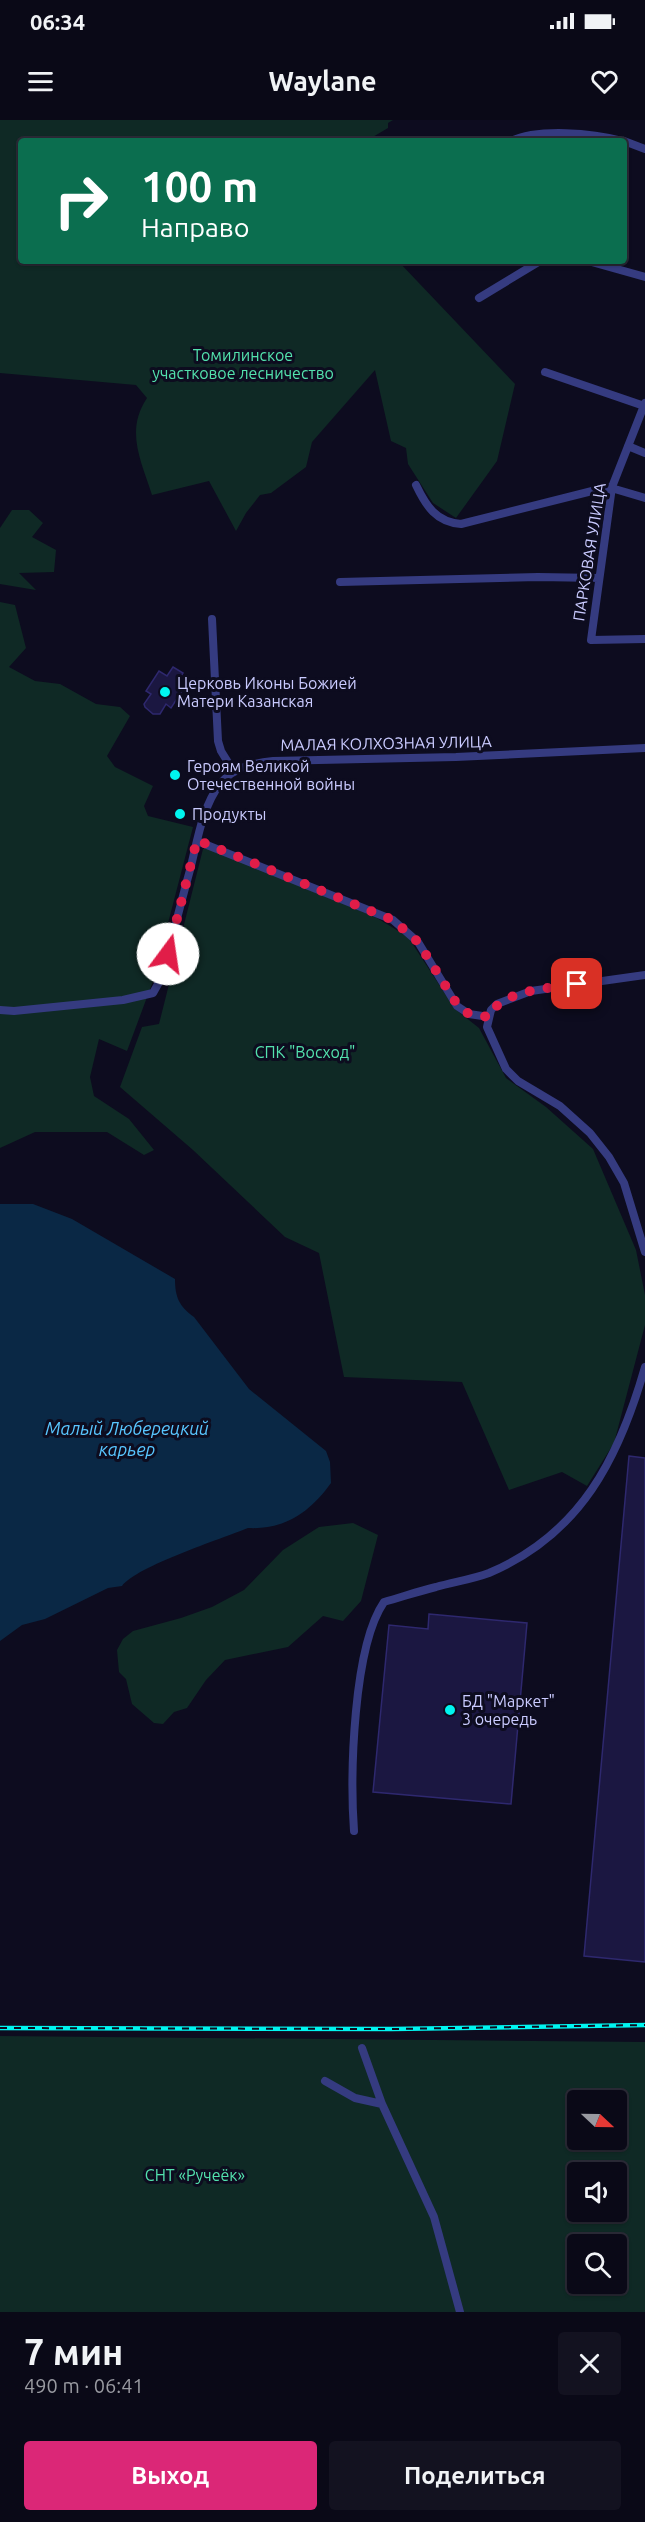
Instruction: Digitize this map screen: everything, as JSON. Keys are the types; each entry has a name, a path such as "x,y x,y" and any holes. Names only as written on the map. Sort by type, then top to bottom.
{"street":[{"path":"518,138 531,133 612,138"},
{"path":"627,142 645,149"},
{"path":"479,298 535,264"},
{"path":"599,264 645,277"},
{"path":"545,372 644,404"},
{"name":"ПАРКОВАЯ УЛИЦА","path":"644,404 612,487 591,640 645,639"},
{"path":"628,447 645,453"},
{"path":"416,485 432,513 461,524 612,487 645,498"},
{"path":"340,582 538,577 599,578"},
{"path":"0,1010 14,1011 112,1002 153,993 162,977 197,840 210,803 220,784 234,772 221,751 218,741 212,619"},
{"name":"МАЛАЯ КОЛХОЗНАЯ УЛИЦА","path":"234,772 250,764 273,761 456,757 645,748"},
{"path":"197,840 393,920 418,942 458,1006 469,1014 489,1017"},
{"path":"645,975 531,991 509,998 496,1004 487,1027 506,1069 518,1081 560,1106 590,1133 609,1157 624,1183 645,1252"},
{"path":"354,1831 352,1780 358,1700 366,1648 375,1615 384,1602 487,1574 523,1556 556,1533 594,1488 622,1438 633,1411 645,1367"},
{"path":"362,2048 382,2103 434,2217 460,2312"},
{"path":"326,2081 355,2098 382,2103"}],"green space":[{"name":"Томилинское участковое лесничество","path":"0,120 393,120 388,123 388,128 371,138 18,138 18,264 401,264 515,384 497,461 456,518 433,503 408,464 406,448 391,441 375,370 312,442 306,467 271,493 260,495 236,531 209,481 152,495 140,458 136,434 140,410 147,398 136,385 0,373"},
{"path":"12,510 29,510 43,523 32,537 56,550 54,572 19,573 36,590 0,584 0,528"},
{"path":"0,602 15,605 26,648 9,667 35,681 60,684 96,704 120,707 130,716 107,756 115,767 153,786 144,806 148,816 193,827 153,981 127,1051 99,1039 90,1077 94,1096 129,1119 154,1150 144,1155 107,1132 35,1132 0,1148"},
{"name":"СПК \"Восход\"","path":"209,848 377,918 408,937 455,1009 479,1028 506,1078 546,1107 593,1149 636,1250 645,1295 645,1325 614,1443 587,1486 562,1472 509,1490 462,1382 344,1377 319,1253 285,1237 193,1150 120,1087 142,1027 159,1024 203,849"},
{"path":"353,1523 378,1535 361,1601 343,1621 323,1616 288,1647 225,1660 206,1680 187,1708 174,1712 163,1724 154,1723 132,1704 126,1679 119,1672 117,1650 123,1639 133,1631 212,1607 244,1590 283,1550 319,1527"},
{"name":"СНТ «Ручеёк»","path":"0,2036 645,2042 645,2312 0,2312"}],"water":[{"name":"Малый Люберецкий карьер","path":"0,1204 33,1204 72,1219 175,1279 177,1296 181,1305 194,1317 249,1389 326,1451 330,1462 331,1483 305,1511 285,1522 274,1526 248,1528 180,1554 144,1570 122,1586 108,1588 45,1619 22,1625 0,1641"}],"building":[{"name":"Церковь Иконы Божией Матери Казанская","path":"173,667 183,673 177,683 184,688 171,708 166,704 160,714 153,714 144,704 151,694 146,691 159,671 167,676"},
{"path":"629,1456 645,1458 645,1962 584,1956"},
{"name":"БД \"Маркет\" 3 очередь","path":"429,1614 527,1623 511,1804 373,1792 389,1625 428,1629"}],"railway":[{"path":"0,2028 392,2029 645,2025"}],"place":[{"name":"Церковь Иконы Божией Матери Казанская","path":"165,692"},
{"name":"Героям Великой Отечественной войны","path":"175,775"},
{"name":"Продукты","path":"180,814"},
{"name":"БД \"Маркет\" 3 очередь","path":"450,1710"}],"route":[{"path":"168,954 197,840 393,920 418,942 458,1006 469,1014 489,1017 496,1004 509,998 531,991 577,984"}]}
